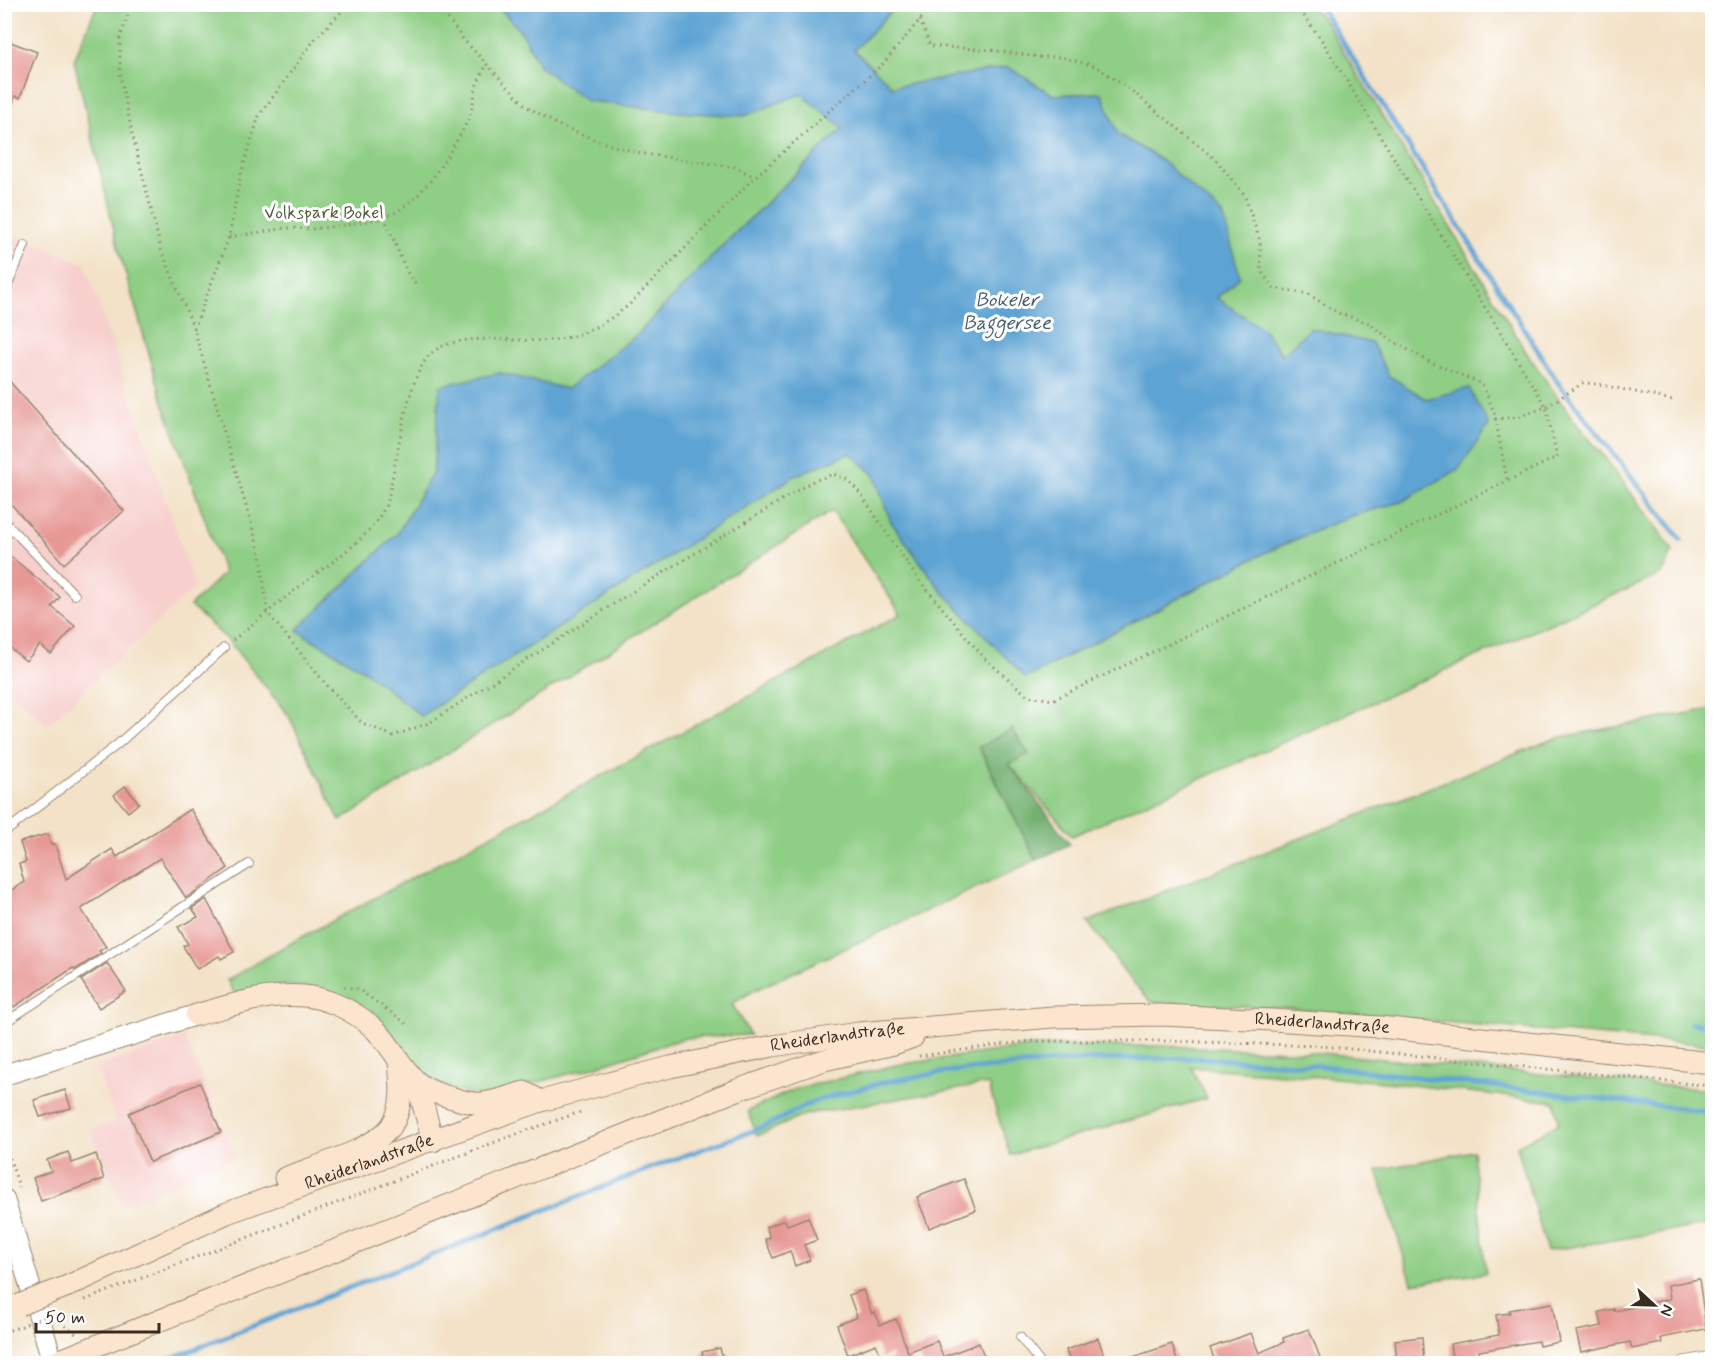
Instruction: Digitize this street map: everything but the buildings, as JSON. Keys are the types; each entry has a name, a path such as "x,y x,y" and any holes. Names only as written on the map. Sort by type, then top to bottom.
{"main road":[{"path":"196,1015 254,999 279,995 305,996 329,1001 350,1011 370,1025 417,1083 441,1095 462,1101 483,1103 524,1092 541,1101"},
{"name":"Rheiderlandstraße","path":"17,1313 71,1295 227,1213 541,1101 670,1067 773,1046 858,1033 1053,1017 1161,1015 1380,1027 1713,1063"},
{"path":"53,1363 737,1090 824,1060 894,1044 943,1027"},
{"path":"227,1213 247,1194 364,1147 382,1137 392,1124 400,1107 402,1088 399,1062"},
{"path":"417,1083 433,1141"}],"street":[{"path":"4,1076 196,1015"},
{"path":"14,1199 53,1363"},
{"path":"1684,1364 1713,1359"}],"lane":[{"path":"4,294 25,245"},
{"path":"4,521 75,595"},
{"path":"4,833 118,744 224,648"},
{"path":"4,1023 249,864"},
{"path":"1020,1337 1041,1364"}],"path":[{"path":"132,4 120,38 120,75 132,133 161,249 194,329 261,557 267,612 325,683 362,723 393,736 429,723 632,592 811,482 833,474 848,480 860,493 918,579 984,658 1028,696 1053,700 1507,479 1557,457 1546,407 1323,42 1305,17 1291,4"},
{"path":"194,329 229,237 240,177 259,116 315,39 349,4"},
{"path":"437,4 464,39 526,106 558,125 601,142 639,153 735,167 755,177"},
{"path":"224,648 354,544 376,522 387,504 411,391 421,367 433,351 449,344 474,340 553,340 586,332 608,321 629,305 755,177 884,63 933,4"},
{"path":"920,20 930,46 992,50 1038,57 1061,57 1095,66 1132,91 1215,159 1244,194 1260,241 1261,271 1274,288 1308,294 1338,313 1369,323 1394,342 1430,362 1482,384 1495,419 1507,479"},
{"path":"229,237 287,228 312,229 345,225 397,212 415,198 432,179 470,117 477,84 487,63"},
{"path":"384,217 407,273 418,287"},
{"path":"1495,419 1518,417 1546,407 1583,383 1598,384 1672,400"},
{"path":"916,1057 1030,1041 1171,1041 1309,1046 1713,1086"},
{"path":"71,1295 588,1109"},
{"path":"4,1140 14,1199"},
{"path":"4,1332 17,1313"},
{"path":"57,1317 62,1324 78,1335 82,1351"}],"shaded area":[{"path":"5,232 85,263 195,587 47,725 5,687"},
{"path":"184,1037 236,1157 122,1206 91,1130 116,1121 96,1067"}],"green space":[{"name":"Volkspark Bokel","path":"97,5 497,5 522,33 540,67 744,116 801,94 844,128 719,249 639,333 567,389 500,373 440,386 433,473 398,533 297,630 365,671 421,715 796,475 851,453 874,474 891,522 941,590 1026,678 1266,552 1348,517 1401,502 1459,469 1427,400 1389,376 1372,343 1283,355 1264,330 1216,298 1160,159 1118,134 1101,93 1053,95 1008,67 893,87 854,50 897,5 1310,5 1326,23 1528,355 1575,422 1605,458 1673,550 1662,574 1072,836 1009,764 1012,729 979,748 1036,860 751,992 732,1004 750,1035 685,1038 587,1069 482,1096 452,1090 430,1078 379,1020 311,988 286,985 234,993 227,980 280,949 901,614 832,511 340,821 289,716 227,639 190,606 224,573 164,405 119,251 74,60"},
{"path":"1712,709 1712,1045 1282,1008 1151,1002 1124,972 1107,946 1087,922 1556,738"},
{"path":"1012,729 1029,754 1009,764 1070,844 1036,860 979,747"},
{"path":"1033,1046 1168,1046 1309,1052 1712,1090 1712,1224 1547,1251 1517,1146 1559,1123 1555,1102 1386,1082 1191,1067 1207,1098 1010,1155 988,1084 807,1114 757,1136 748,1111 795,1089 896,1065"},
{"path":"1473,1151 1486,1273 1412,1283 1377,1170"}],"water":[{"name":"Bokeler Baggersee","path":"497,5 897,5 854,50 893,87 1008,67 1053,95 1102,93 1118,134 1160,159 1223,215 1240,277 1217,298 1264,330 1282,355 1310,328 1372,343 1389,376 1426,399 1469,388 1489,425 1459,469 1401,502 1348,517 1266,552 1026,678 941,590 891,522 874,474 850,453 796,475 421,716 365,671 297,630 398,533 433,473 440,386 500,373 567,389 639,333 719,249 843,128 801,94 744,116 677,112 587,101 540,67 522,33"}],"waterway":[{"path":"1317,4 1559,384 1681,540"},
{"path":"1691,1023 1712,1025"},
{"path":"157,1364 656,1166 766,1126 815,1101 885,1082 952,1071 1082,1060 1196,1058 1315,1065 1712,1112"}]}
